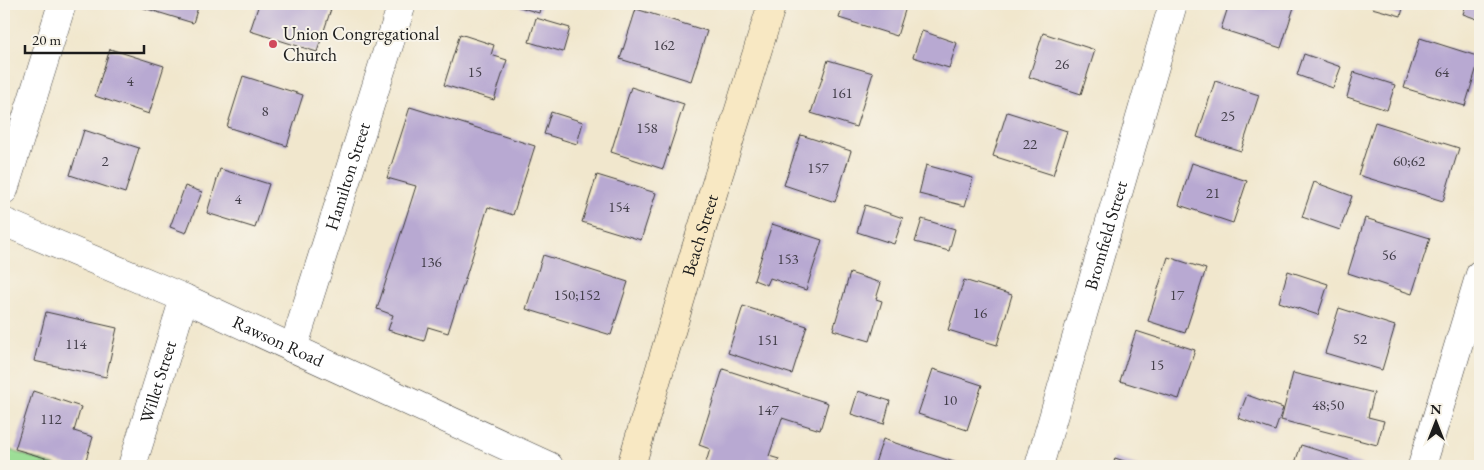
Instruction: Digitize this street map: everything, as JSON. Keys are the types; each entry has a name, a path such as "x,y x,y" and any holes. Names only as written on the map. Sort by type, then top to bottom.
{"street":[{"path":"4,190 62,4"},
{"name":"Hamilton Street","path":"293,349 402,4"},
{"name":"Beach Street","path":"631,466 772,4"},
{"name":"Bromfield Street","path":"1039,466 1173,4"},
{"name":"Rawson Road","path":"4,222 184,298 548,466"},
{"path":"1422,466 1480,274"},
{"name":"Willet Street","path":"132,466 184,298"}],"green space":[{"path":"4,448 57,466 4,466"}],"building":[{"path":"131,4 199,4 193,23"},
{"path":"259,4 314,4 331,9 317,52 250,31"},
{"path":"510,4 541,4 539,13"},
{"path":"843,4 907,4 897,36 839,18"},
{"path":"1229,4 1295,4 1281,48 1221,29"},
{"path":"1374,4 1404,4 1401,16 1372,8"},
{"path":"1454,4 1480,4 1480,20 1463,14 1465,8"},
{"path":"636,9 707,31 691,81 620,59"},
{"path":"536,18 570,28 563,52 529,42"},
{"path":"922,31 957,43 949,68 913,57"},
{"path":"1043,33 1095,50 1081,94 1029,77"},
{"path":"460,34 494,45 491,55 507,60 494,100 444,85"},
{"path":"1420,38 1480,57 1465,106 1404,88"},
{"path":"110,49 164,66 149,114 95,96"},
{"path":"1304,54 1341,67 1333,88 1297,75"},
{"path":"828,60 873,73 856,127 811,113"},
{"path":"1354,72 1395,85 1387,110 1347,97"},
{"path":"243,76 303,95 287,146 227,127"},
{"path":"1215,81 1259,95 1241,151 1197,137"},
{"path":"631,87 684,104 663,169 611,152"},
{"path":"410,107 535,146 513,215 488,207 448,333 428,327 424,341 388,330 393,315 377,309 416,186 387,178"},
{"path":"551,112 583,122 577,144 544,134"},
{"path":"1007,112 1067,131 1053,175 993,156"},
{"path":"1375,122 1459,148 1443,201 1358,175"},
{"path":"84,130 139,148 125,193 70,175"},
{"path":"801,135 851,151 835,202 784,185"},
{"path":"1192,163 1247,181 1233,223 1179,205"},
{"path":"926,165 973,178 965,206 919,194"},
{"path":"220,169 269,184 255,228 207,213"},
{"path":"597,175 656,193 641,240 582,222"},
{"path":"1314,182 1352,196 1340,230 1302,217"},
{"path":"185,186 202,192 186,233 170,227"},
{"path":"865,205 903,218 894,244 857,232"},
{"path":"1365,218 1430,238 1412,294 1348,273"},
{"path":"922,219 955,229 949,251 915,242"},
{"path":"772,224 822,240 806,290 770,278 767,285 754,280"},
{"path":"543,255 628,282 611,335 526,309"},
{"path":"1168,257 1206,269 1185,333 1148,321"},
{"path":"1288,271 1328,284 1318,315 1279,302"},
{"path":"850,273 881,283 876,299 882,301 870,341 833,330"},
{"path":"964,280 1012,295 997,345 948,330"},
{"path":"743,306 807,326 792,374 728,353"},
{"path":"1339,308 1395,326 1382,370 1325,353"},
{"path":"46,312 117,328 106,377 34,361"},
{"path":"1136,331 1195,350 1179,399 1120,381"},
{"path":"723,369 828,403 820,430 782,418 769,456 779,459 776,466 705,466 710,449 699,445"},
{"path":"933,369 982,385 967,430 918,414"},
{"path":"1293,373 1374,393 1368,417 1384,421 1377,445 1281,420"},
{"path":"33,391 81,407 74,431 93,437 84,466 72,466 15,449"},
{"path":"858,391 890,401 884,424 851,414"},
{"path":"1247,395 1283,408 1275,431 1238,418"},
{"path":"883,439 966,466 874,466"},
{"path":"1301,445 1368,466 1294,466"},
{"path":"1115,458 1140,466 1113,466"}],"place":[{"name":"Union Congregational Church","path":"273,44"}]}
